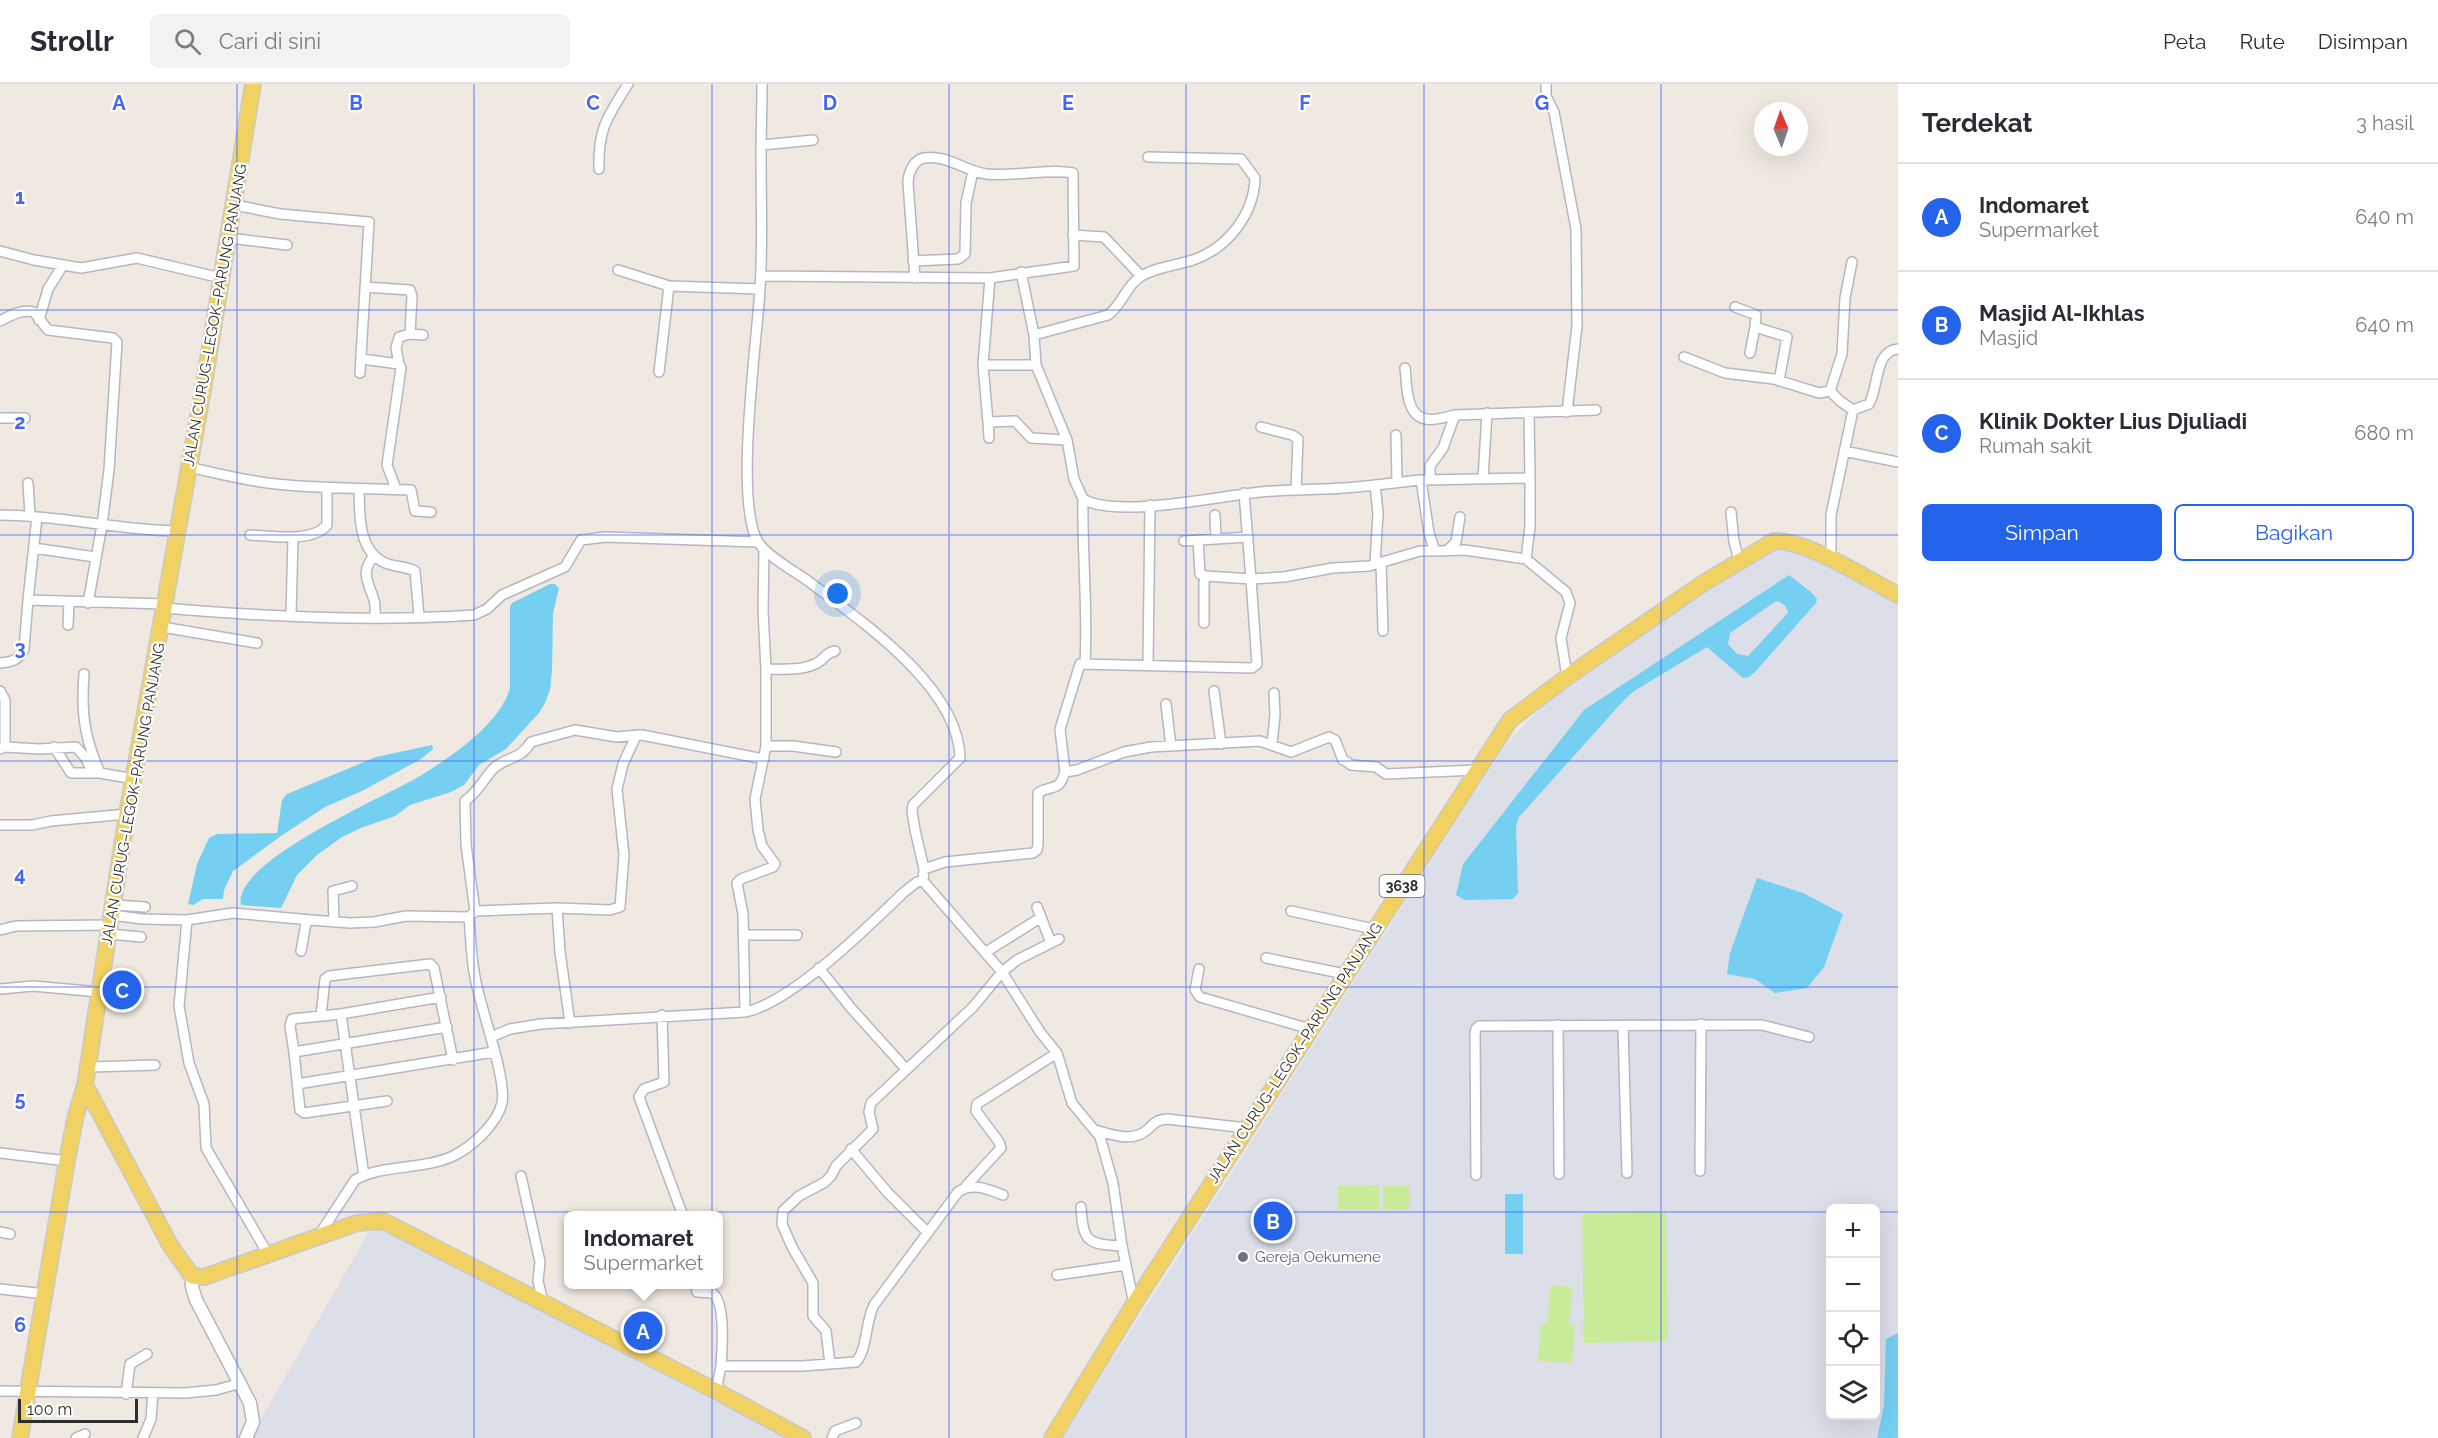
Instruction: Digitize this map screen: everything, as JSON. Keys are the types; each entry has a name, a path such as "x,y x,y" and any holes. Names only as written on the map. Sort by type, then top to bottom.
{"main road":[{"name":"JALAN CURUG–LEGOK–PARUNG PANJANG","path":"20,1438 67,1161 89,1064 127,814 162,627 253,84"},
{"name":"JALAN CURUG–LEGOK–PARUNG PANJANG","path":"1052,1438 1134,1304 1510,720 1567,677 1705,582 1767,543 1779,540 1797,545 1898,595"},
{"path":"85,1085 170,1245 192,1276 204,1277 319,1235 362,1222 383,1221 720,1393 803,1438"}],"street":[{"path":"599,169 598,144 605,120 627,84"},
{"path":"745,1012 743,914 737,883 775,864 762,846 755,799 766,746 766,669 761,546 749,514 748,468 761,276 762,84"},
{"path":"1546,84 1546,96 1554,112 1576,229 1577,326 1567,412"},
{"path":"761,145 813,140"},
{"path":"1034,335 1108,315 1141,276 1196,259 1228,239 1248,211 1255,189 1255,178 1250,169 1238,158 1148,157"},
{"path":"761,276 915,278 990,278 1074,266 1073,173 1000,176 973,171 940,158 921,159 913,166 908,183 915,278"},
{"path":"913,261 958,259 965,254 966,203 973,171"},
{"path":"234,205 280,214 369,222 360,373"},
{"path":"1073,235 1104,237 1141,276"},
{"path":"229,238 287,246"},
{"path":"0,251 34,260 90,268 137,258 221,278"},
{"path":"1830,391 1842,354 1845,298 1852,262"},
{"path":"39,320 48,289 63,265"},
{"path":"618,270 669,286 760,289"},
{"path":"1021,272 1034,335 1036,365 1067,440 1074,479 1083,499 1083,565 1087,612 1085,663"},
{"path":"989,438 983,365 990,278"},
{"path":"659,372 669,286"},
{"path":"366,287 410,290 412,296 410,334"},
{"path":"1735,307 1756,315 1750,353"},
{"path":"0,321 24,311 34,312 48,330 113,338 117,342 109,470 88,603"},
{"path":"1755,327 1787,337 1779,381"},
{"path":"396,489 387,465 401,368 397,343 402,335 423,335"},
{"path":"1853,410 1869,404 1882,360 1888,352 1898,349"},
{"path":"1684,357 1725,373 1779,381 1819,393 1830,391"},
{"path":"362,359 399,364"},
{"path":"983,365 1036,365"},
{"path":"1405,368 1409,402 1418,416 1430,419 1487,413 1596,410"},
{"path":"1830,391 1853,410"},
{"path":"1831,560 1832,515 1853,410"},
{"path":"1483,479 1487,413"},
{"path":"1526,560 1530,527 1529,413"},
{"path":"1434,551 1429,533 1426,480 1430,466 1447,441 1455,415"},
{"path":"0,418 25,418"},
{"path":"988,422 1015,421 1028,437 1067,440"},
{"path":"1261,427 1292,435 1298,439 1296,489"},
{"path":"1396,435 1397,481"},
{"path":"1844,451 1898,462"},
{"path":"189,467 252,481 327,488 411,490 415,511 431,512"},
{"path":"1083,499 1100,506 1150,505 1244,493 1374,485 1397,481 1530,478"},
{"path":"0,663 15,660 21,656 24,649 34,548 33,516 28,483"},
{"path":"1374,485 1378,513 1378,563 1383,632"},
{"path":"250,535 293,537 312,534 325,528 327,488"},
{"path":"359,489 361,527 374,555 383,562 415,571 419,616"},
{"path":"924,869 945,862 1034,853 1037,850 1038,793 1062,783 1065,772 1060,729 1080,664 1148,664 1245,669 1256,666 1244,493"},
{"path":"1148,664 1150,505"},
{"path":"1731,512 1734,542 1740,560"},
{"path":"0,515 33,516 102,525 177,531"},
{"path":"1215,515 1216,539"},
{"path":"1447,551 1456,542 1460,516"},
{"path":"291,615 293,537"},
{"path":"28,600 165,606 291,615 375,617 479,613 502,595 564,567 581,540 605,537 761,546 830,598 905,660 928,682 954,727 960,758 918,799 912,811 924,869 923,881 1002,972 1040,1032 1057,1053 1072,1103 1100,1137 1113,1182 1122,1246 1134,1304"},
{"path":"1184,541 1248,537"},
{"path":"1198,540 1200,574 1251,579 1284,577 1378,563 1420,551 1471,550 1526,560 1566,592 1569,597 1568,615 1560,638 1567,677"},
{"path":"34,548 95,557"},
{"path":"374,555 369,561 366,577 369,591 373,596 375,617"},
{"path":"1204,623 1206,576"},
{"path":"68,625 69,602"},
{"path":"162,627 257,643"},
{"path":"766,669 808,666 820,662 825,654 835,651"},
{"path":"84,674 83,722 86,740 97,773"},
{"path":"0,691 5,700 2,748 76,747 97,773"},
{"path":"1214,691 1221,744"},
{"path":"1272,744 1275,715 1274,693"},
{"path":"1166,704 1171,746"},
{"path":"319,1235 353,1182 364,1176 452,1156 480,1136 502,1103 491,1037 475,979 466,845 465,801 473,795 494,768 525,752 531,742 575,730 617,737 639,735 764,759"},
{"path":"0,930 16,926 111,920 188,920 233,912 310,920 374,922 406,916 557,908 610,910 620,908 624,855 617,789 623,764 639,735"},
{"path":"1065,772 1077,770 1124,752 1171,746 1260,741 1291,752 1332,738 1343,760 1352,765 1376,767 1386,774 1476,770"},
{"path":"766,746 793,746 836,752"},
{"path":"54,747 71,773 97,773 134,779"},
{"path":"0,825 32,825 58,820 127,814"},
{"path":"491,1037 510,1029 662,1015 745,1012 761,1008 819,968 903,893 917,882 923,881"},
{"path":"333,921 333,891 352,886"},
{"path":"111,920 145,907"},
{"path":"830,1364 826,1331 813,1316 813,1284 792,1247 782,1224 781,1214 785,1207 798,1196 825,1182 851,1149 872,1132 873,1125 869,1112 871,1103 973,1007 1002,972 1017,960 1055,941 1040,918 1037,907"},
{"path":"557,908 560,952 570,1023"},
{"path":"1291,911 1374,929"},
{"path":"986,952 1040,918"},
{"path":"111,920 141,937"},
{"path":"188,920 180,1006 189,1063 204,1104 206,1148 268,1254"},
{"path":"301,951 306,923 310,920"},
{"path":"744,935 796,935"},
{"path":"1266,958 1345,974"},
{"path":"321,1016 325,979 336,975 429,963 434,968 453,1060"},
{"path":"819,968 851,1008 906,1069"},
{"path":"1199,969 1195,990 1200,997 1310,1029"},
{"path":"0,989 33,986 99,992"},
{"path":"387,1101 304,1113 300,1110 291,1019 341,1014 441,997"},
{"path":"341,1014 364,1176"},
{"path":"662,1015 664,1082 644,1089 639,1097 682,1211"},
{"path":"1700,1171 1701,1024"},
{"path":"1558,1025 1559,1174"},
{"path":"1476,1175 1476,1029 1485,1026 1762,1025 1809,1037"},
{"path":"1623,1026 1627,1173"},
{"path":"294,1052 447,1027"},
{"path":"297,1084 494,1052"},
{"path":"721,1366 851,1364 861,1357 871,1310 958,1192 1001,1148 976,1111 977,1104 1057,1053"},
{"path":"89,1064 92,1067 104,1068 155,1065"},
{"path":"1095,1130 1130,1137 1146,1131 1155,1121 1167,1119 1247,1128"},
{"path":"851,1149 928,1233"},
{"path":"0,1153 67,1161"},
{"path":"522,1176 540,1262 538,1281 543,1302"},
{"path":"966,1186 988,1189 1003,1195"},
{"path":"1081,1207 1083,1227 1089,1241 1096,1245 1122,1246"},
{"path":"1057,1275 1126,1265"},
{"path":"192,1276 192,1287 196,1300 241,1383 253,1412 253,1422 246,1438"},
{"path":"0,1289 45,1294"},
{"path":"697,1289 699,1293 712,1293 719,1300 722,1331 721,1366 717,1386 720,1393"},
{"path":"126,1394 130,1364 147,1354"},
{"path":"0,1391 126,1394 216,1390 241,1383"},
{"path":"143,1438 152,1419 153,1393"},
{"path":"832,1438 835,1431 856,1423"}],"shaded area":[{"path":"1795,548 1898,601 1898,1438 1062,1438 1504,747 1555,692 1766,549"},
{"path":"389,1225 790,1438 250,1438 372,1227"}],"green space":[{"path":"1380,1185 1380,1210 1338,1210 1338,1186"},
{"path":"1383,1186 1410,1186 1410,1210 1383,1210"},
{"path":"1666,1211 1668,1341 1584,1343 1582,1213"},
{"path":"1551,1285 1573,1287 1569,1325 1575,1326 1572,1363 1538,1361 1541,1323 1547,1323"}],"water":[{"path":"1789,575 1817,599 1816,603 1749,677 1743,678 1707,647 1634,691 1519,817 1516,826 1518,893 1513,899 1465,900 1456,895 1463,864 1584,710","holes":["1776,601 1786,607 1788,613 1748,656 1737,654 1728,644 1730,633"]},
{"path":"550,584 555,584 559,588 553,613 550,690 539,713 506,749 479,765 464,785 451,792 410,805 395,816 342,837 317,855 297,875 281,908 241,905 244,888 260,870 285,851 346,814 420,776 446,759 485,727 505,701 510,688 510,606"},
{"path":"432,745 433,749 421,759 362,791 325,807 233,871 224,890 223,899 203,899 193,905 188,904 197,864 209,838 217,834 277,833 282,800 287,794 376,757"},
{"path":"1757,878 1803,893 1843,914 1824,967 1807,988 1775,993 1755,979 1727,974 1730,953"},
{"path":"1505,1194 1523,1194 1523,1254 1505,1254"},
{"path":"1898,1333 1898,1438 1877,1438 1884,1406 1886,1339"}],"place":[{"name":"Klinik Dokter Lius Djuliadi","path":"122,990"},
{"name":"Masjid Al-Ikhlas","path":"1273,1221"},
{"name":"Gereja Oekumene","path":"1243,1257"},
{"name":"Indomaret","path":"643,1331"}]}
